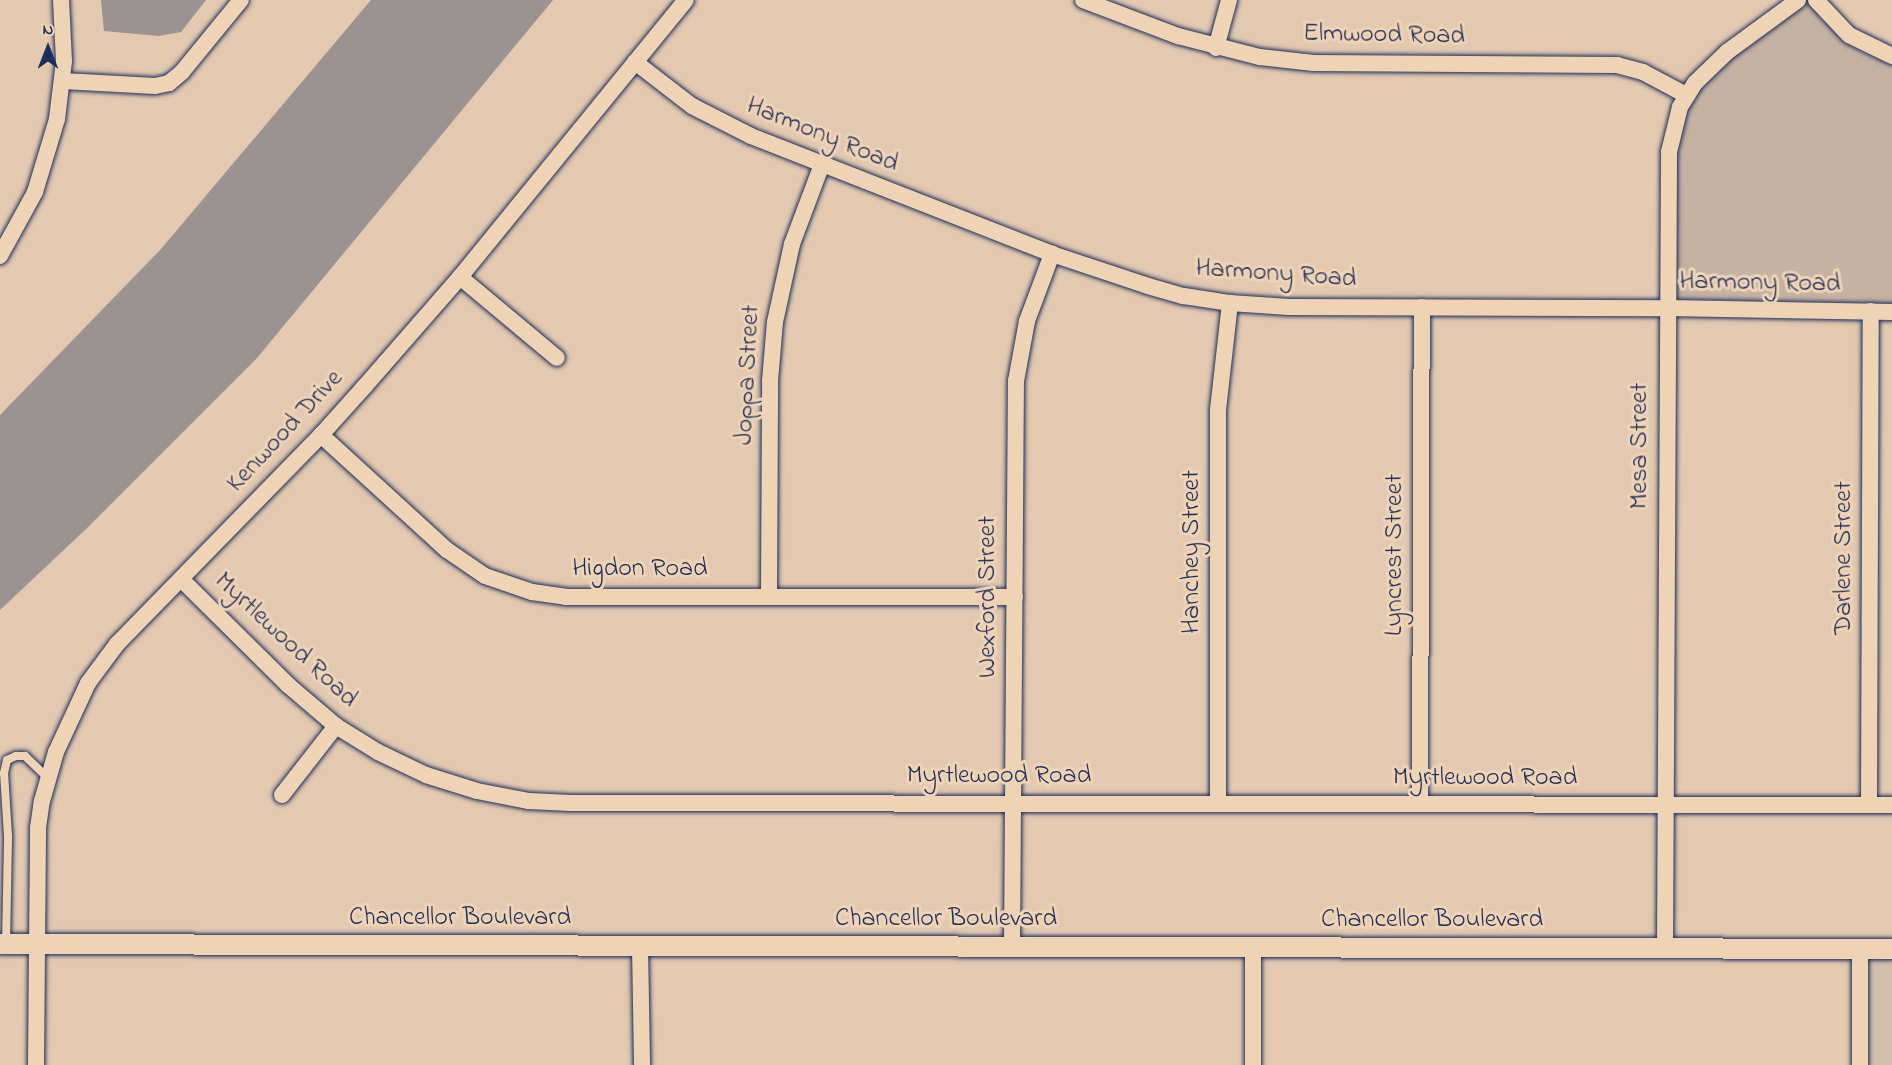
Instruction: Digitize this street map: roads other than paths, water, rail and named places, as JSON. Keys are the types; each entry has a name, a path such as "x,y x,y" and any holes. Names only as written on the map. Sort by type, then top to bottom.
{"street":[{"path":"0,256 35,192 52,143 63,81 61,0"},
{"path":"63,81 156,86 169,83 182,72 241,0"},
{"name":"Kenwood Drive","path":"36,1065 35,944 38,828 48,778 68,722 101,663 321,435 460,277 686,0"},
{"name":"Elmwood Road","path":"1083,0 1216,48 1260,57 1314,63 1617,65 1643,72 1686,95"},
{"path":"1216,48 1229,0"},
{"name":"Mesa Street","path":"1665,949 1667,308 1670,152 1676,122 1686,95 1720,58 1798,0"},
{"path":"1816,0 1849,35 1892,56"},
{"name":"Harmony Road","path":"635,62 692,106 714,119 822,164 1052,254 1148,286 1230,303 1289,307 1667,308 1892,312"},
{"name":"Joppa Street","path":"770,595 770,381 775,322 792,244 822,164"},
{"name":"Wexford Street","path":"1012,947 1018,360 1027,321 1052,254"},
{"path":"460,277 557,358"},
{"name":"Hanchey Street","path":"1218,802 1218,410 1230,303"},
{"name":"Lyncrest Street","path":"1420,804 1422,307"},
{"name":"Darlene Street","path":"1869,805 1871,311"},
{"name":"Higdon Road","path":"321,435 447,550 472,568 502,583 532,592 566,597 770,595 1015,597"},
{"name":"Myrtlewood Road","path":"181,579 288,685 336,726 378,752 426,775 477,791 529,801 571,803 1218,802 1892,805"},
{"path":"282,795 336,726"},
{"name":"Chancellor Boulevard","path":"3,944 1892,949"},
{"path":"640,946 642,1065"},
{"path":"1253,948 1253,1065"},
{"path":"1860,949 1860,1065"}],"lane":[{"path":"3,944 8,836 4,772 7,760 16,756 25,756 48,778"}]}
